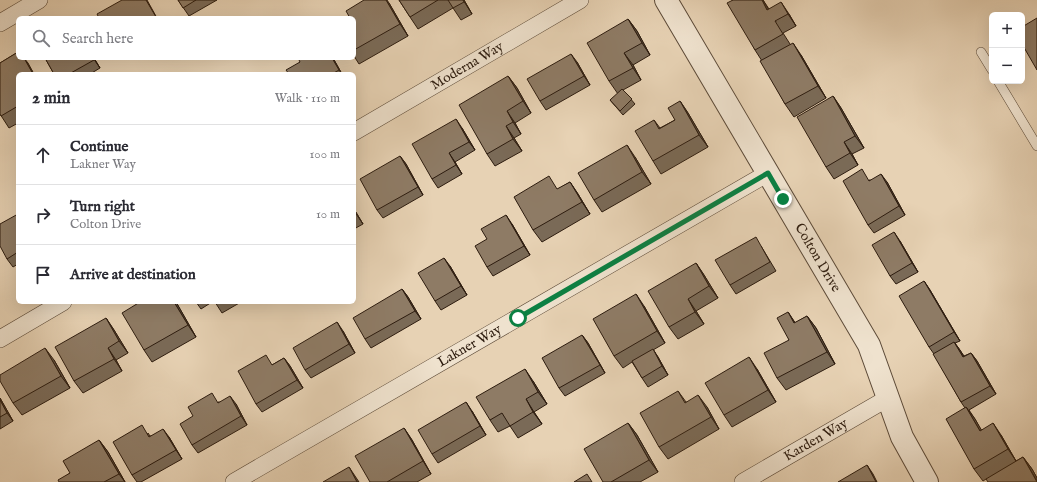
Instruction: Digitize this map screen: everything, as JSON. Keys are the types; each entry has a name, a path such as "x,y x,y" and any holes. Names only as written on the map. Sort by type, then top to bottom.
{"street":[{"path":"0,23 39,0"},
{"name":"Moderna Way","path":"356,131 580,0"},
{"name":"Colton Drive","path":"666,0 869,346 902,437 927,482"},
{"name":"Lakner Way","path":"234,482 768,173"},
{"path":"0,339 60,304"},
{"name":"Karden Way","path":"743,482 888,398"}],"lane":[{"path":"981,52 989,65"},
{"path":"1000,84 1037,146"}],"building":[{"path":"122,0 146,0 155,16 98,16 97,14"},
{"path":"178,0 196,0 183,8"},
{"path":"364,0 386,0 400,24 356,49 356,16 349,16 346,11"},
{"path":"399,0 438,0 410,17"},
{"path":"448,0 463,0 464,2 453,8"},
{"path":"733,0 762,0 767,10 781,2 788,14 775,21 783,34 755,50 727,3"},
{"path":"1037,18 1037,70 1025,49 1025,25"},
{"path":"628,19 642,43 624,53 633,68 609,81 587,43"},
{"path":"793,43 818,86 785,104 760,61"},
{"path":"16,53 16,60 25,60 32,72 16,72 16,107 1,116 0,114 0,63"},
{"path":"571,54 584,76 540,101 527,79"},
{"path":"46,60 94,60 73,72 53,72"},
{"path":"299,60 333,60 339,70 336,72 288,72 286,70 300,62"},
{"path":"508,76 523,101 507,111 513,122 506,126 513,139 487,154 459,105"},
{"path":"622,89 632,99 620,111 610,100"},
{"path":"833,96 855,136 844,142 850,153 826,167 797,117"},
{"path":"680,101 699,135 653,161 635,131 654,120 659,129 675,120 668,108"},
{"path":"456,119 469,142 449,153 456,165 432,179 412,144"},
{"path":"627,145 642,172 594,200 578,173"},
{"path":"400,156 418,187 377,210 360,179"},
{"path":"862,169 869,181 881,174 899,206 868,225 843,181"},
{"path":"549,176 557,189 570,182 582,202 533,230 514,197"},
{"path":"16,215 16,253 7,259 0,246 0,224"},
{"path":"506,215 524,246 487,267 475,246 487,239 481,229"},
{"path":"894,232 912,263 890,276 872,245"},
{"path":"756,237 770,262 730,285 715,260"},
{"path":"444,258 461,286 435,301 418,273"},
{"path":"696,263 709,286 688,299 695,312 669,327 648,291"},
{"path":"924,281 954,332 929,347 899,296"},
{"path":"402,289 415,311 365,339 353,318"},
{"path":"636,294 657,331 614,356 593,319"},
{"path":"137,304 175,304 188,325 144,350 122,313"},
{"path":"788,312 794,323 807,316 827,352 777,378 764,353 789,340 777,318"},
{"path":"106,318 119,341 108,348 114,359 74,381 55,347"},
{"path":"337,322 349,344 305,370 293,348"},
{"path":"582,335 600,365 559,388 542,358"},
{"path":"954,342 963,357 971,353 990,386 961,402 933,354"},
{"path":"45,348 61,376 13,403 0,381 0,375"},
{"path":"653,349 662,366 642,378 632,361"},
{"path":"266,355 272,365 284,358 297,380 256,404 238,371"},
{"path":"749,357 768,390 724,415 705,383"},
{"path":"525,369 538,392 526,399 533,412 510,426 502,413 490,420 476,397"},
{"path":"678,391 685,403 698,395 711,417 659,447 640,413"},
{"path":"212,393 218,403 230,396 241,416 192,445 180,424 193,416 188,407"},
{"path":"0,400 7,413 0,417"},
{"path":"466,402 480,426 432,454 418,430"},
{"path":"966,407 980,431 993,423 1008,449 974,469 946,419"},
{"path":"628,423 649,460 611,482 603,482 584,449"},
{"path":"142,425 149,437 163,429 176,450 132,475 113,442"},
{"path":"404,428 423,461 387,482 370,482 355,456"},
{"path":"99,440 119,474 104,482 59,482 58,480 70,473 63,461"},
{"path":"1023,457 1037,482 988,482 986,479"},
{"path":"867,465 876,482 838,482"},
{"path":"349,467 357,482 323,482"},
{"path":"587,474 592,482 574,482"}],"route":[{"path":"518,318 768,173 783,199"}]}
